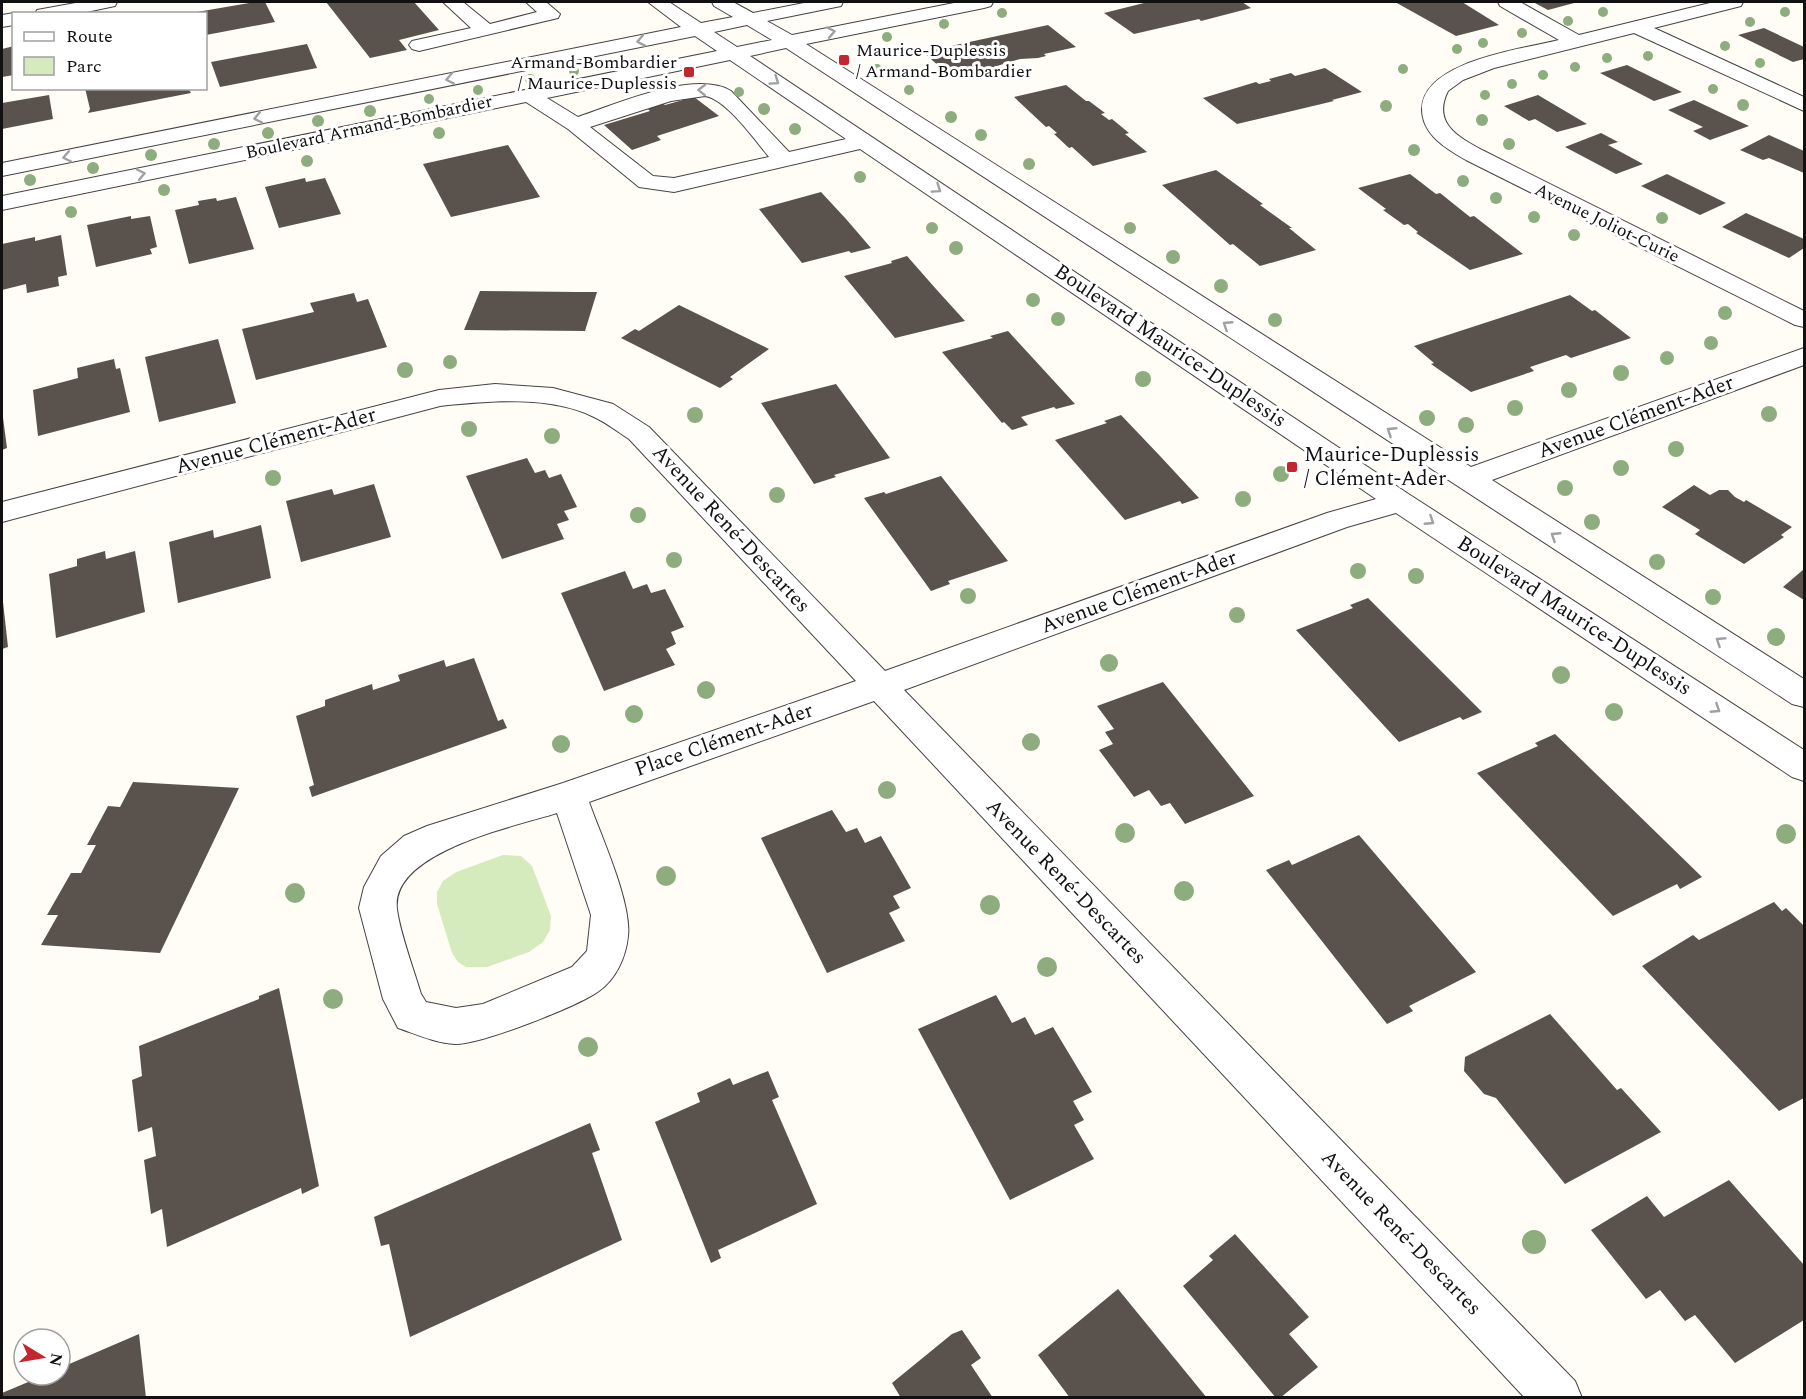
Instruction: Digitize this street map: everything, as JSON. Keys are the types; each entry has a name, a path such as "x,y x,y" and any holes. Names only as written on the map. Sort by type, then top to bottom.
{"street":[{"path":"55,12 108,2"},
{"path":"452,2 486,31"},
{"path":"419,45 551,14 535,2"},
{"name":"Boulevard Maurice-Duplessis","path":"657,2 1400,502 1804,767"},
{"path":"722,2 786,40 1804,695"},
{"name":"Boulevard Armand-Bombardier","path":"2,170 834,2"},
{"name":"Boulevard Armand-Bombardier","path":"2,203 732,51 984,2"},
{"path":"1507,2 1577,42 1734,2"},
{"path":"510,25 542,60"},
{"path":"1637,27 1804,105"},
{"name":"Avenue Joliot-Curie","path":"1577,42 1487,64 1461,73 1443,86 1432,103 1438,127 1457,145 1474,155 1804,320"},
{"path":"575,125 683,91 702,89 719,92 733,104 785,161"},
{"path":"528,94 575,125 647,182 674,185 866,141"},
{"name":"Avenue Clément-Ader","path":"1467,479 1804,356"},
{"name":"Avenue Clément-Ader","path":"2,512 439,398 495,392 553,396"},
{"name":"Avenue René-Descartes","path":"553,396 603,410 639,433 1558,1398"},
{"name":"Avenue Clément-Ader","path":"879,686 1326,524 1400,502"},
{"name":"Place Clément-Ader","path":"569,795 610,915 609,937 604,959 586,979 560,992 484,1022 456,1026 412,1015 403,999 378,908 382,887 394,867 417,847 440,836 569,795 879,686"}],"green space":[{"path":"503,855 521,856 532,866 551,916 550,930 543,942 529,952 487,967 466,967 458,962 452,953 437,904 437,892 443,881 456,872"}],"building":[{"path":"265,2 275,22 207,35 207,12 197,12"},
{"path":"326,2 414,2 439,30 399,40 407,50 370,58"},
{"path":"1148,2 1242,2 1251,8 1201,21 1199,19 1134,34 1104,13"},
{"path":"1395,2 1462,2 1499,25 1456,36"},
{"path":"1533,2 1578,2 1548,10"},
{"path":"1048,25 1076,47 1044,54 1046,56 1038,58 1020,59 984,70 982,68 949,75 923,52"},
{"path":"1764,28 1804,47 1804,59 1793,62 1738,35"},
{"path":"307,44 317,68 220,87 211,62"},
{"path":"12,46 12,75 2,77 2,49"},
{"path":"1627,65 1682,92 1654,101 1600,73"},
{"path":"1325,68 1362,92 1237,124 1203,98 1256,82 1259,84 1271,81 1269,79 1291,73 1295,76"},
{"path":"1066,85 1105,113 1101,114 1109,120 1112,119 1129,133 1125,134 1147,152 1093,166 1072,147 1069,148 1054,134 1057,133 1049,126 1046,127 1014,97"},
{"path":"85,90 189,90 191,93 88,113 90,109"},
{"path":"49,95 53,119 2,129 2,103"},
{"path":"1538,95 1587,124 1557,132 1535,119 1529,121 1504,106"},
{"path":"694,97 719,116 657,136 661,140 632,150 604,125 650,111 647,108 662,103 665,105"},
{"path":"1694,100 1749,126 1710,140 1693,131 1703,127 1668,110"},
{"path":"1601,133 1618,142 1608,145 1643,164 1616,174 1565,147"},
{"path":"1769,135 1804,151 1804,173 1769,158 1763,160 1740,150"},
{"path":"508,145 540,197 451,217 423,164"},
{"path":"1216,170 1263,204 1260,205 1292,228 1289,228 1316,250 1260,266 1233,244 1230,245 1162,185"},
{"path":"1410,174 1436,194 1440,193 1470,217 1474,216 1523,254 1470,270 1416,233 1418,232 1408,224 1404,225 1383,210 1386,209 1358,188"},
{"path":"1667,174 1726,203 1700,215 1641,186"},
{"path":"305,178 306,182 325,178 341,214 279,228 265,187"},
{"path":"821,192 871,248 802,263 759,209"},
{"path":"236,197 254,249 189,264 175,210 199,205 198,201 216,198 217,201"},
{"path":"1746,213 1804,239 1804,248 1789,258 1722,227"},
{"path":"131,216 131,219 150,216 157,247 150,249 152,254 96,267 87,225"},
{"path":"61,235 67,275 58,277 59,286 27,293 26,284 2,290 2,244 35,237 35,241"},
{"path":"907,256 965,321 895,338 844,276 892,263 891,261"},
{"path":"480,291 597,292 585,331 464,330"},
{"path":"354,293 357,302 368,299 387,347 256,380 242,329 314,312 310,303"},
{"path":"1570,295 1592,311 1595,310 1631,338 1571,358 1566,355 1530,367 1534,371 1471,392 1431,364 1434,363 1414,346"},
{"path":"679,305 769,349 730,377 733,379 720,388 621,338 635,329 639,331"},
{"path":"1008,331 1075,404 1056,409 1054,407 1021,417 1028,425 1012,430 1004,422 1002,423 942,352 993,338 990,336"},
{"path":"218,339 236,403 159,422 145,357"},
{"path":"114,359 116,369 120,368 130,412 38,436 33,390 78,378 77,368"},
{"path":"836,384 890,458 834,475 836,477 814,484 761,403"},
{"path":"2,410 7,448 2,450"},
{"path":"1121,415 1199,498 1182,504 1180,501 1125,520 1055,440 1107,423 1104,421"},
{"path":"527,458 535,473 545,470 549,478 561,474 577,507 564,511 569,520 557,524 564,539 502,559 466,476"},
{"path":"941,476 1008,561 948,581 950,584 931,591 864,498 884,492 886,494"},
{"path":"374,484 391,537 301,562 286,501 332,489 334,495"},
{"path":"1694,485 1710,495 1719,490 1728,490 1735,497 1744,502 1746,500 1792,527 1781,535 1784,537 1744,564 1695,534 1700,530 1662,507"},
{"path":"261,525 271,578 178,603 169,542 213,530 214,538"},
{"path":"105,551 106,559 135,551 145,612 56,638 49,574 77,566 77,559"},
{"path":"1804,569 1804,600 1783,587"},
{"path":"625,571 633,589 647,584 651,593 665,589 684,627 671,632 676,644 666,649 675,665 604,691 561,593"},
{"path":"2,593 8,647 2,649"},
{"path":"1368,598 1482,712 1463,720 1460,717 1399,742 1296,630 1353,608 1350,605"},
{"path":"474,658 498,721 503,719 507,728 312,797 309,787 314,785 296,716 325,706 325,700 372,684 373,690 400,681 398,675 444,660 446,667"},
{"path":"1163,682 1254,796 1185,824 1170,803 1161,806 1149,790 1134,797 1099,750 1113,744 1105,732 1114,729 1097,706"},
{"path":"1555,734 1702,877 1680,889 1677,884 1613,916 1477,773 1538,746 1535,743"},
{"path":"133,782 239,788 160,953 41,945 58,915 47,915 71,873 81,873 96,845 87,845 108,806 120,807"},
{"path":"832,810 846,832 857,828 865,843 881,836 911,888 893,896 900,908 889,913 905,941 827,973 761,838"},
{"path":"1359,835 1476,972 1409,1006 1413,1011 1387,1024 1266,870 1289,860 1292,865"},
{"path":"1774,902 1782,911 1786,908 1804,926 1804,1098 1779,1111 1642,966 1693,935 1699,940"},
{"path":"279,988 319,1186 302,1194 301,1188 167,1247 162,1209 151,1214 144,1160 156,1156 152,1127 138,1132 132,1080 142,1076 139,1046 259,999 259,996"},
{"path":"996,995 1012,1023 1025,1017 1035,1035 1053,1027 1092,1092 1073,1101 1084,1120 1074,1125 1094,1159 1010,1200 918,1029"},
{"path":"1550,1014 1617,1090 1621,1088 1661,1132 1565,1184 1496,1098 1484,1094 1464,1071 1465,1057"},
{"path":"768,1071 779,1097 772,1100 817,1204 718,1250 721,1258 711,1263 655,1122 700,1102 697,1093 730,1078 733,1085"},
{"path":"590,1123 600,1150 592,1153 622,1240 410,1337 389,1244 381,1246 374,1217"},
{"path":"1729,1180 1804,1265 1804,1320 1735,1363 1695,1315 1685,1321 1660,1290 1646,1299 1591,1230 1647,1196 1664,1217"},
{"path":"1235,1234 1309,1317 1289,1334 1318,1367 1280,1398 1276,1398 1183,1286 1213,1260 1209,1256"},
{"path":"1118,1289 1207,1398 1070,1398 1038,1355"},
{"path":"962,1330 981,1358 971,1365 993,1398 901,1398 892,1383 952,1334"},
{"path":"139,1334 146,1398 2,1398 2,1393 16,1387 72,1387 72,1363"}],"place":[{"name":"Maurice-Duplessis / Armand-Bombardier","path":"844,60"},
{"name":"Armand-Bombardier / Maurice-Duplessis","path":"689,72"},
{"name":"Maurice-Duplessis / Clément-Ader","path":"1292,467"}]}
